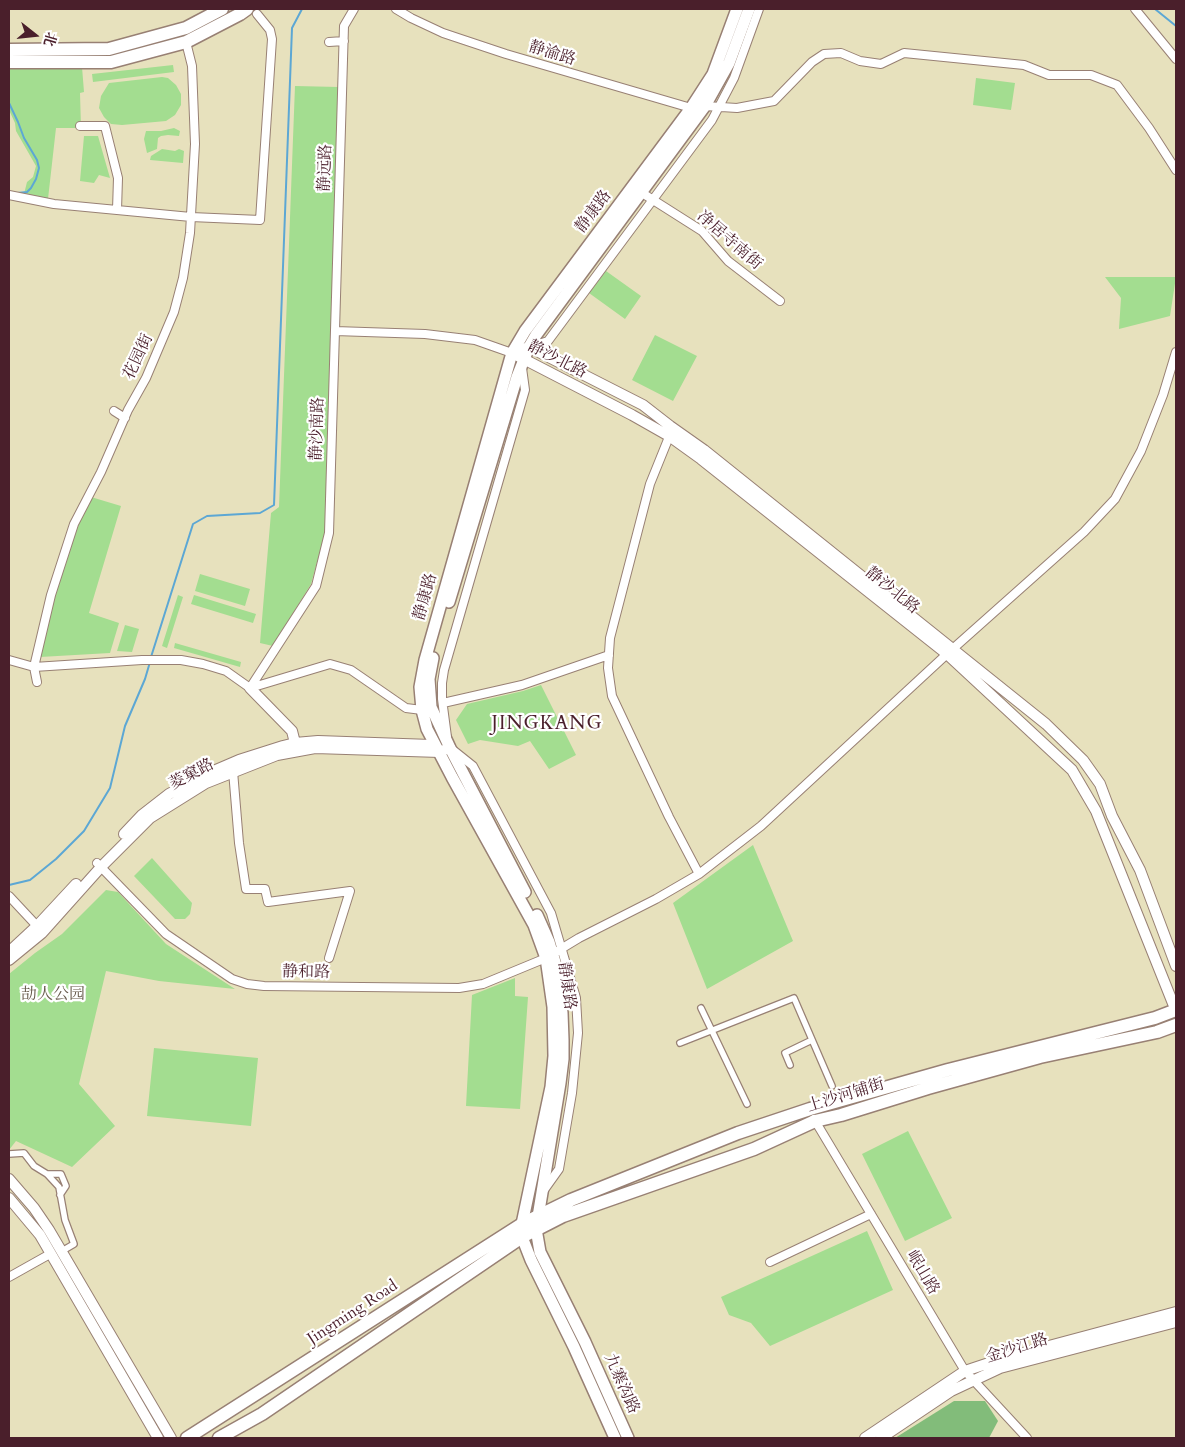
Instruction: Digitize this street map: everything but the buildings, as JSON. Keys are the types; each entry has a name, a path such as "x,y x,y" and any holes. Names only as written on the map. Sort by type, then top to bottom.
{"main road":[{"path":"9,50 109,49 183,29 222,9"},
{"name":"静康路","path":"580,1344 540,1252 536,1229 563,1059 562,1013 558,972 553,954 534,925 452,777 445,747 430,707 429,687 432,660 528,347 637,190 713,74 737,9"},
{"name":"静康路","path":"445,747 428,729 422,710 420,687 425,660 512,353 525,331 705,106 729,63 749,9"},
{"path":"9,62 111,62 186,42 240,14 252,11"},
{"name":"静康路","path":"522,1237 522,1224 551,1087 554,1056 553,954"},
{"name":"上沙河铺街","path":"537,1215 738,1133 810,1109 948,1070 1155,1018 1176,1011"},
{"name":"上沙河铺街","path":"536,1229 563,1216 754,1150 815,1121 1040,1057 1157,1032 1176,1025"},
{"name":"Jingming Road","path":"187,1438 537,1215"},
{"name":"Jingming Road","path":"219,1438 262,1414 536,1229"},
{"path":"522,1237 531,1260 580,1344"},
{"name":"九寨沟路","path":"580,1344 615,1438"},
{"name":"九寨沟路","path":"580,1344 628,1438"}],"street":[{"name":"静远路","path":"335,331 344,26 354,9"},
{"name":"静渝路","path":"396,9 410,18 443,33 506,54 691,108 705,106 737,108 774,101 812,62 824,54 841,53 860,61 881,64 904,53 1024,66 1049,75 1091,75 1117,84 1176,170"},
{"path":"528,347 548,341 712,120 734,78 759,9"},
{"path":"1135,9 1176,59"},
{"path":"9,195 54,204 191,217 260,220 272,39 270,30 252,11"},
{"path":"183,29 186,42"},
{"path":"329,42 344,41"},
{"name":"花园街","path":"34,666 51,595 74,524 146,378 174,312 183,278 191,217 195,144 192,66 186,42"},
{"path":"80,126 105,126 118,178 118,210"},
{"name":"净居寺南街","path":"637,190 702,231 728,261 780,301"},
{"path":"335,331 425,334 475,340 512,353"},
{"name":"静沙南路","path":"250,688 316,586 329,533 335,331"},
{"name":"静沙北路","path":"671,432 643,405 528,347 512,353 522,362 671,432 704,450 950,652 1046,724 1083,760 1100,784 1112,816 1140,870 1176,966"},
{"name":"静和路","path":"99,864 166,934 232,979 247,984 283,987 458,988 482,984 553,954 699,874 761,826 1084,532 1115,499 1141,452 1163,395 1176,352"},
{"path":"522,362 524,390 444,670 442,683 445,747 473,766 551,913 553,954"},
{"path":"114,411 125,418"},
{"path":"671,432 650,484 610,638 608,668 612,696 669,817 699,874"},
{"name":"静沙北路","path":"950,652 1072,770 1096,811 1176,1011"},
{"path":"443,703 522,685 609,656"},
{"path":"9,660 34,666 142,660 181,660 203,664 226,671 250,688 292,730 296,747"},
{"path":"250,688 330,664 351,670 406,708 422,710"},
{"path":"34,666 38,682"},
{"name":"菱窠路","path":"9,960 42,933 142,815 169,794 204,775 239,760 318,741 445,747"},
{"name":"菱窠路","path":"9,952 99,864 150,818 190,791 233,771 277,756 296,747"},
{"path":"233,771 239,843 246,889 265,889 268,902 350,891 329,958"},
{"path":"9,896 37,926"},
{"path":"680,1043 794,998 832,1086"},
{"path":"701,1008 746,1104"},
{"path":"790,1065 785,1053 812,1040"},
{"name":"岷山路","path":"810,1109 815,1121 965,1371 1027,1438"},
{"path":"9,1154 24,1153 34,1166 47,1174 59,1188 65,1220 74,1244 62,1251"},
{"path":"47,1174 61,1174 66,1186 60,1195"},
{"path":"9,1179 34,1208 62,1251 171,1438"},
{"path":"9,1198 40,1235 158,1438"},
{"path":"770,1262 871,1214"},
{"path":"9,1277 50,1254"},
{"path":"866,1438 965,1371 1004,1358 1176,1312"},
{"name":"金沙江路","path":"881,1438 951,1391 1000,1368 1176,1322"}],"green space":[{"path":"173,65 174,72 93,82 92,74"},
{"path":"9,66 82,67 84,92 80,93 81,128 56,128 48,199 24,194 27,182 33,177 36,166 16,131 15,123 9,110"},
{"path":"162,77 168,78 176,85 181,94 181,105 175,115 166,121 122,125 111,124 104,117 99,108 101,96 109,83"},
{"path":"976,78 1015,83 1011,110 973,105"},
{"path":"295,86 339,87 325,533 311,584 273,646 260,643 271,513 279,507"},
{"path":"174,128 180,131 179,136 161,136 158,138 157,149 147,153 144,139 146,131 161,131"},
{"path":"84,136 98,136 110,178 99,175 94,183 80,181"},
{"path":"162,149 175,151 179,149 184,151 183,163 150,160 151,156"},
{"path":"606,271 641,296 625,319 589,293"},
{"path":"1105,277 1176,277 1170,316 1119,329 1121,298"},
{"path":"655,335 697,356 673,401 632,380"},
{"path":"91,497 121,506 89,613 119,623 110,653 40,657 54,596 77,526"},
{"path":"200,574 250,589 245,606 195,591"},
{"path":"178,595 183,597 167,648 162,646"},
{"path":"194,595 256,614 253,623 191,604"},
{"path":"125,625 139,629 132,652 117,651"},
{"path":"175,643 241,662 240,667 174,648"},
{"path":"541,685 576,755 549,769 530,741 518,746 480,740 468,744 456,720 467,704"},
{"path":"753,845 793,941 707,989 673,903"},
{"path":"152,858 192,903 190,914 185,919 175,919 134,876"},
{"name":"劼人公园","path":"106,890 118,892 166,944 235,989 159,981 106,971 79,1084 115,1126 72,1167 16,1141 9,1150 9,974 62,934"},
{"path":"515,978 515,996 528,997 520,1109 466,1106 472,995"},
{"path":"154,1048 258,1058 251,1126 147,1116"},
{"path":"908,1131 952,1218 905,1241 862,1154"},
{"path":"867,1231 893,1290 770,1346 751,1323 729,1315 721,1297"},
{"path":"954,1401 985,1401 998,1421 989,1438 895,1438"}],"waterway":[{"path":"151,657 193,524 207,516 260,513 274,505 292,28 302,9"},
{"path":"1155,9 1176,26"},
{"path":"9,103 24,138 37,160 39,168 31,188 27,192 17,193"},
{"path":"9,885 30,880 56,859 84,831 110,788 125,726 145,679 150,662"}],"district":[{"name":"JINGKANG","path":"547,725"}]}
